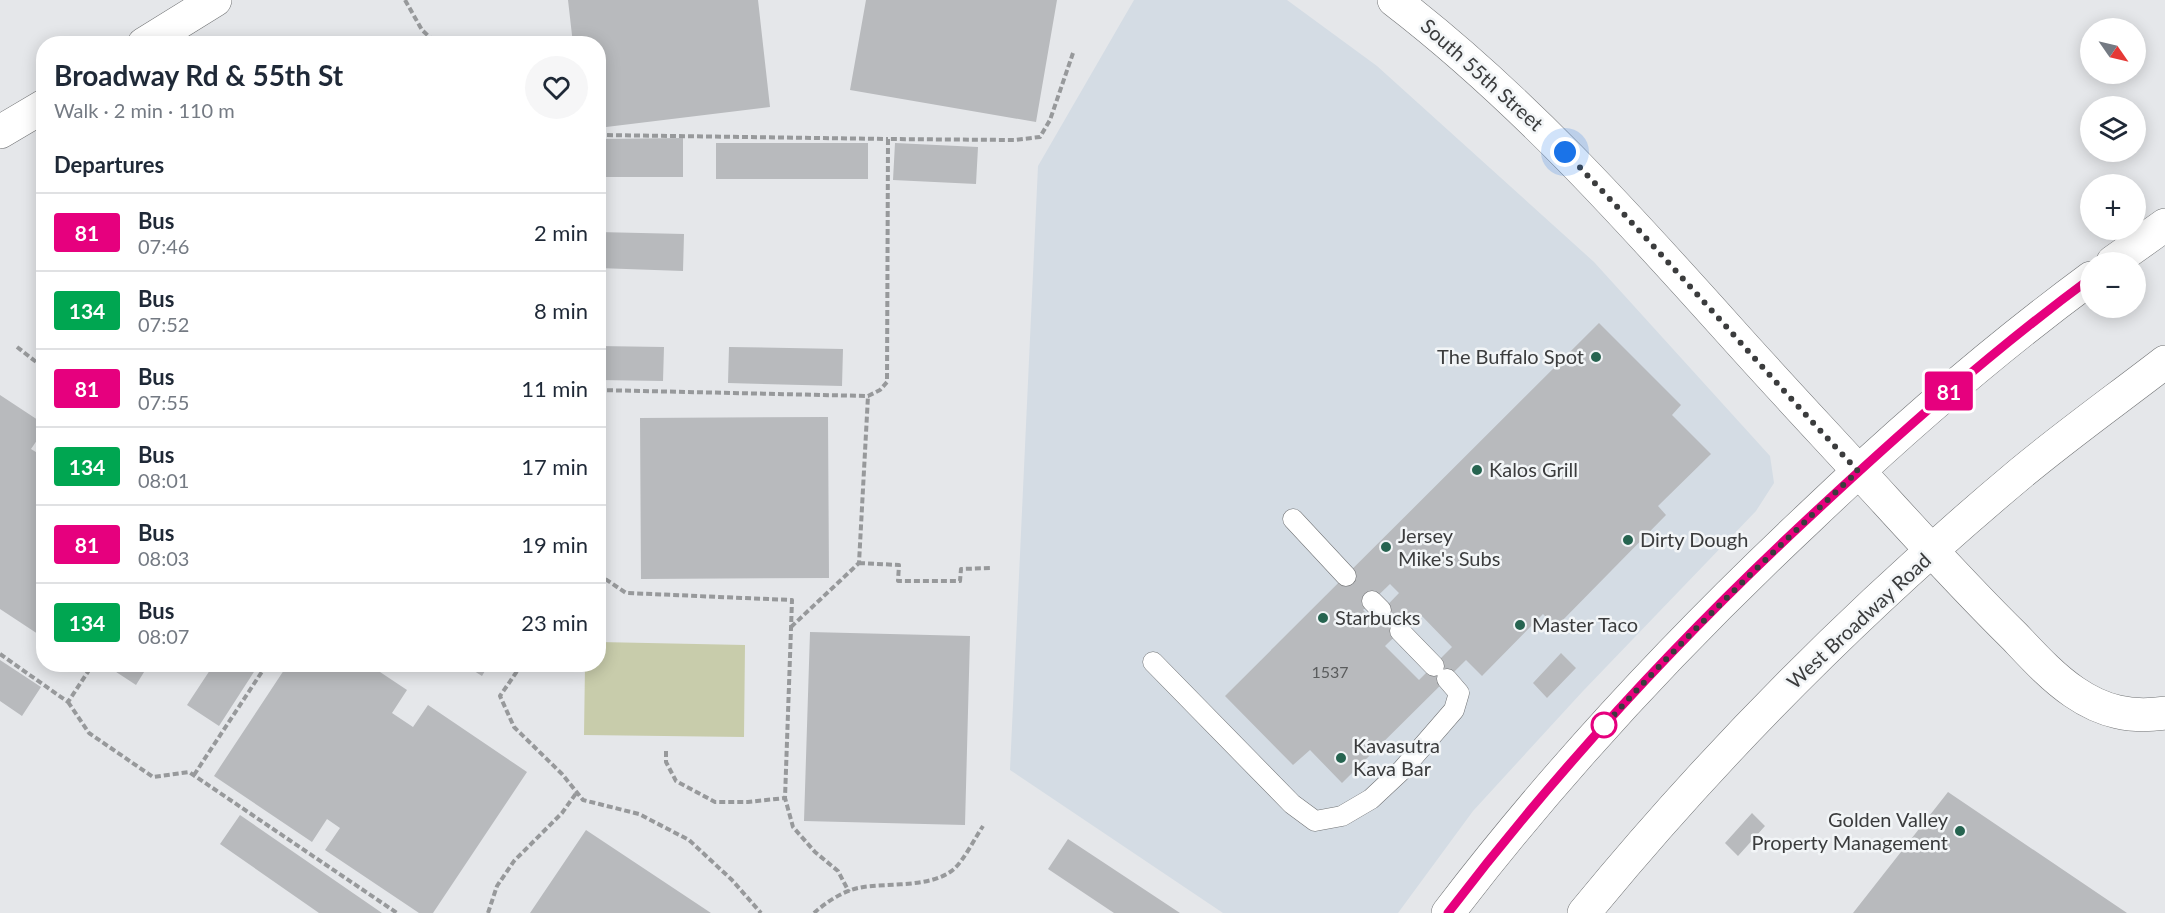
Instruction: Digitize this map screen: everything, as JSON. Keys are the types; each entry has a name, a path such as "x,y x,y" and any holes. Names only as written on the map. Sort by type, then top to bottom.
{"main road":[{"path":"157,36 215,0"},
{"name":"South 55th Street","path":"1394,0 1425,24 1551,137 1648,239 1810,420 1991,614 2072,690 2093,704 2112,711 2130,715 2165,713"},
{"path":"0,132 36,111"},
{"path":"2127,252 2165,225"},
{"path":"1448,913 1580,751 1642,683 1772,551 1858,471 1980,365 2080,286"},
{"name":"West Broadway Road","path":"1584,913 1694,784 1821,653 2022,472 2165,362"}],"lane":[{"path":"1293,519 1346,576"},
{"path":"1152,662 1292,804 1315,821 1342,816 1371,799 1410,761 1454,710 1459,693 1400,631"}],"path":[{"path":"405,0 422,30 428,36"},
{"path":"606,135 1014,140 1040,137 1050,120 1073,53"},
{"path":"606,390 868,396 880,390 886,382 888,139"},
{"path":"16,347 36,362"},
{"path":"791,627 859,563 868,396"},
{"path":"859,563 899,565 898,581 960,581 961,569 992,568"},
{"path":"606,579 626,592 792,600 785,798 793,827 815,852 838,871 849,892"},
{"path":"0,654 68,702 89,733 153,777 189,772 397,913"},
{"path":"68,702 88,672"},
{"path":"194,776 262,672"},
{"path":"516,672 500,696 514,727 562,774 583,800 639,814 689,840 732,880 761,913"},
{"path":"666,751 666,762 676,781 715,802 748,802 785,798"},
{"path":"488,913 497,886 514,861 562,813 577,792"},
{"path":"814,913 825,903 856,888 905,885 939,877 954,868 983,826"}],"shaded area":[{"path":"1134,0 1287,0 1377,66 1594,262 1770,456 1774,483 1756,511 1583,691 1473,811 1398,913 1223,913 1010,770 1038,166"}],"green space":[{"path":"606,642 745,645 744,737 584,735 585,672 606,672"}],"building":[{"path":"568,0 758,0 770,107 606,127 606,36 572,36"},
{"path":"866,0 1057,0 1036,122 850,90"},
{"path":"683,138 683,177 606,177 606,139"},
{"path":"716,143 868,143 868,179 716,179"},
{"path":"895,143 978,147 976,184 893,180"},
{"path":"606,232 684,234 683,271 606,268"},
{"path":"1599,323 1681,405 1672,415 1711,454 1658,506 1666,515 1556,627 1543,614 1482,676 1466,660 1342,783 1310,750 1293,765 1225,696","holes":["1390,584 1399,593 1373,620 1363,610","1419,613 1452,647 1419,680 1385,646"]},
{"path":"606,346 664,347 663,381 606,380"},
{"path":"729,347 843,349 842,386 728,383"},
{"path":"0,395 36,419 36,442 31,449 36,452 36,633 0,609"},
{"path":"828,417 829,578 641,579 640,418"},
{"path":"810,632 970,636 965,825 804,821"},
{"path":"1561,653 1576,668 1547,698 1533,683"},
{"path":"0,660 41,687 22,716 0,701"},
{"path":"116,672 144,672 136,685"},
{"path":"209,672 254,672 219,726 187,705"},
{"path":"283,672 380,672 407,690 392,713 413,727 428,705 527,772 433,913 419,913 325,850 340,828 327,819 312,842 214,776"},
{"path":"1948,792 2127,913 1853,913"},
{"path":"1752,813 1765,826 1738,856 1725,843"},
{"path":"240,815 382,913 319,913 220,844"},
{"path":"586,830 711,913 530,913"},
{"path":"1068,839 1180,913 1114,913 1048,869"}],"bus line":[{"name":"81","path":"1448,913 1580,751 1642,683 1772,551 1858,471 1971,372 2080,286"}],"place":[{"name":"The Buffalo Spot","path":"1596,357"},
{"name":"Kalos Grill","path":"1477,470"},
{"name":"Dirty Dough","path":"1628,540"},
{"name":"Jersey Mike's Subs","path":"1386,547"},
{"name":"Starbucks","path":"1323,618"},
{"name":"Master Taco","path":"1520,625"},
{"name":"Kavasutra Kava Bar","path":"1341,758"},
{"name":"Golden Valley Property Management","path":"1960,831"}],"route":[{"path":"1565,152 1648,239 1858,471 1772,551 1642,683 1603,727 1604,725"}]}
